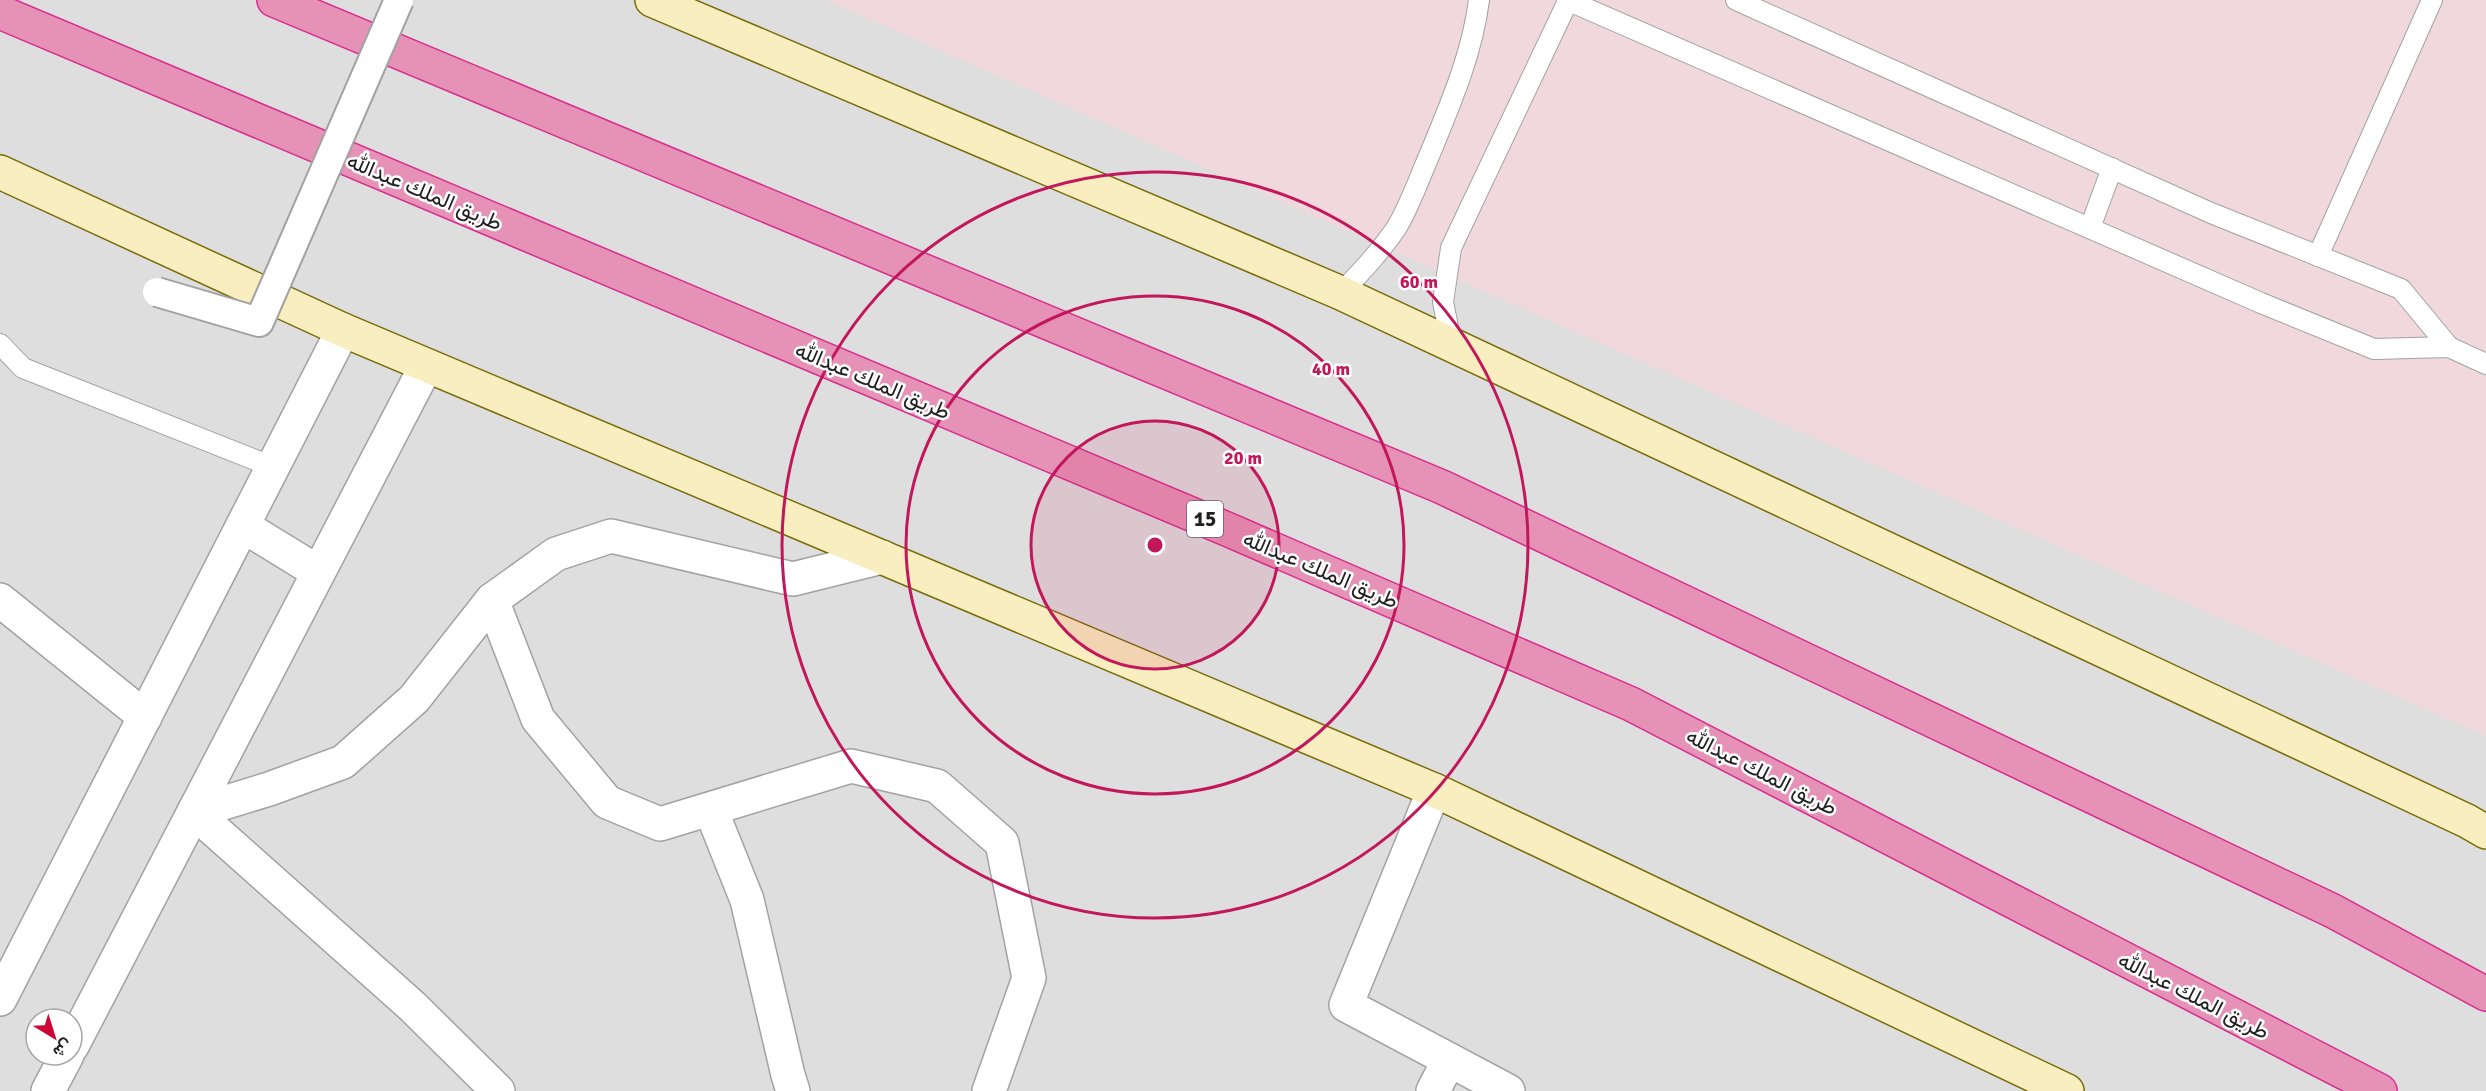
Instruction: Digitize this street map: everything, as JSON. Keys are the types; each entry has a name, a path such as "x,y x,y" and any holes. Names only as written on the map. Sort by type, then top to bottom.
{"highway":[{"path":"274,0 1442,487 2333,911 2486,994"},
{"name":"طريق الملك عبدالله","path":"0,12 1207,520 1632,704 2380,1091"}],"main road":[{"path":"652,0 1341,294 2480,828"},
{"path":"0,172 426,366 1434,790 2067,1091"}],"street":[{"path":"157,292 259,322 399,0"},
{"path":"0,999 343,330"},
{"path":"84,1023 426,366"},
{"path":"243,526 318,572"},
{"path":"194,812 269,789 344,762 414,699 492,600 556,554 612,536 793,579 882,557"},
{"path":"0,600 145,717"},
{"path":"492,600 538,719 607,802 660,824 851,766 937,786 1002,843 1029,978 989,1091"},
{"path":"1434,790 1346,1005 1508,1091"},
{"path":"711,810 747,900 788,1075 794,1091"},
{"path":"194,812 412,1006 498,1091"},
{"path":"1432,1091 1449,1060"},
{"path":"48,1091 61,1067"}],"lane":[{"path":"1341,294 1391,234 1412,195 1457,89 1475,31 1479,0"},
{"path":"1452,347 1443,302 1451,248 1568,0 2261,303 2374,349 2449,347"},
{"path":"1736,0 2211,213 2401,290 2449,347 2486,364"},
{"path":"2318,256 2432,0"},
{"path":"2090,228 2112,168"},
{"path":"0,344 23,368 273,467"}],"shaded area":[{"path":"0,0 2486,0 2486,1091 0,1091"},
{"path":"827,0 2486,0 2486,736"}]}
